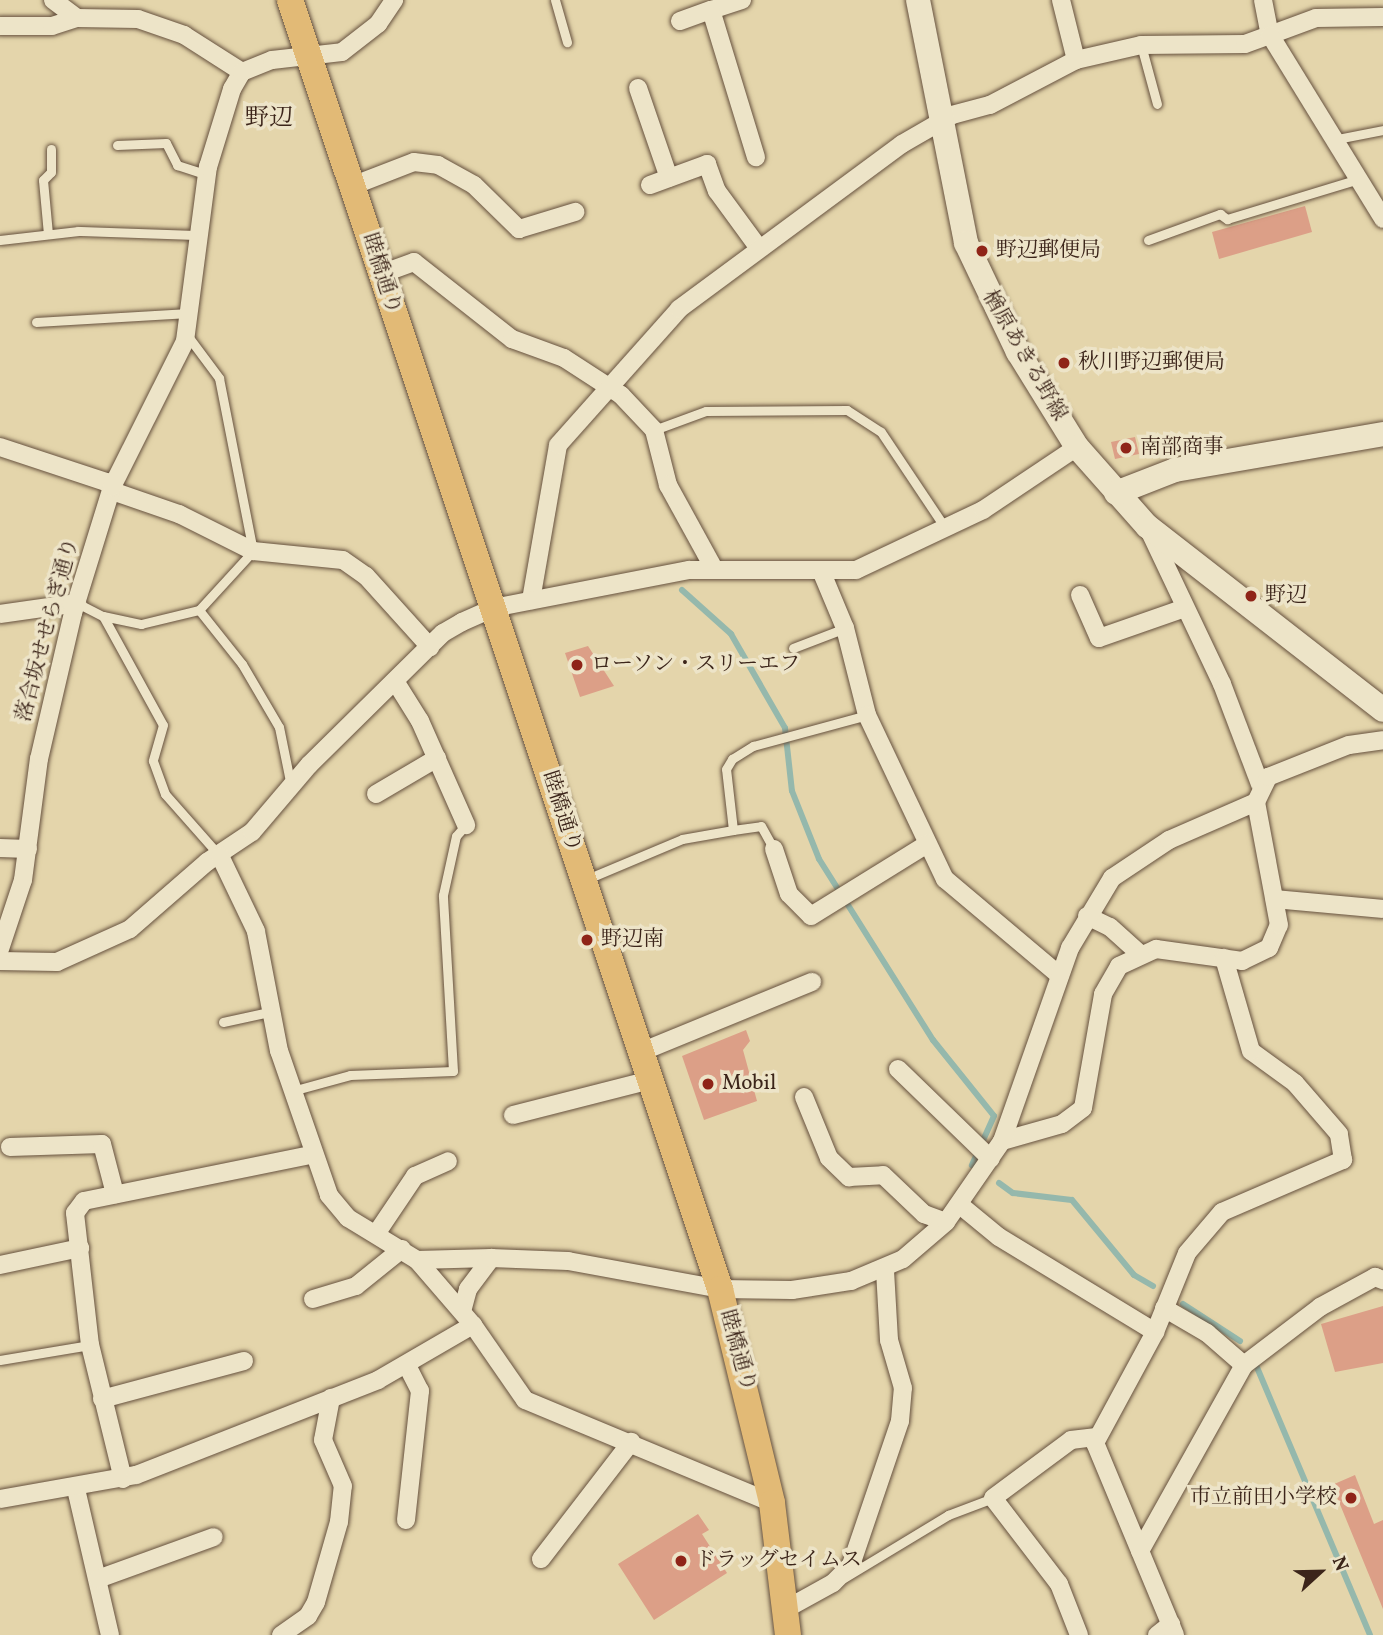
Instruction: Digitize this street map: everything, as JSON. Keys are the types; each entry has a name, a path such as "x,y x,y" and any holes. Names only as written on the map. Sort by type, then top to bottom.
{"main road":[{"name":"睦橋通り","path":"290,0 720,1289 772,1503 788,1635"},
{"name":"楢原あきる野線","path":"918,0 966,243 979,278 1077,447 1147,526 1383,710"},
{"path":"1116,493 1175,470 1383,434"}],"street":[{"path":"52,0 77,18"},
{"path":"0,26 52,26 77,18 138,19 184,35 242,72 308,54 342,52 377,24 394,0"},
{"path":"680,21 741,0"},
{"path":"1061,0 1076,60"},
{"path":"1263,0 1270,35 1361,178 1383,219"},
{"path":"711,10 756,157"},
{"path":"531,600 558,445 680,309 758,247 940,122 990,104 1076,60 1141,46 1245,44 1316,18 1383,17"},
{"name":"落合坂せせらぎ通り","path":"0,949 28,849 39,759 77,603 112,487 170,382 186,334 207,175 242,72"},
{"path":"638,88 669,178"},
{"path":"352,186 414,162 438,165 474,185 519,229 575,212"},
{"path":"650,185 707,164 718,191 758,247"},
{"path":"381,274 414,262 512,339 564,358 610,386 654,430 668,485 713,567"},
{"path":"0,447 112,487 253,551 343,560 366,576 430,647"},
{"path":"0,961 57,962 103,945 252,832 291,786 443,633 493,608 713,567 822,573 856,570 946,529 1077,447"},
{"path":"1002,1141 1062,1124 1083,1108 1103,995 1119,966 1140,954 1156,949 1242,961 1269,948 1279,925 1255,802 1260,785 1222,684 1147,526"},
{"path":"822,573 845,628 866,715 945,879 1060,976"},
{"path":"1080,595 1099,638 1185,608"},
{"path":"0,614 77,603"},
{"path":"395,681 437,758 466,824"},
{"path":"1260,785 1293,764 1383,740"},
{"path":"376,794 437,758"},
{"path":"417,1260 491,1258 568,1261 720,1289 818,1288 885,1270 946,1222 1002,1141 1060,976 1087,916 1112,878 1169,840 1255,802"},
{"path":"774,849 789,894 811,916 927,844"},
{"path":"0,848 28,849"},
{"path":"220,856 256,931 269,1012 292,1091 311,1155 338,1209 417,1260 463,1308 525,1400 772,1503"},
{"path":"1275,899 1383,909"},
{"path":"1087,916 1110,927 1140,954"},
{"path":"1167,1631 1140,1551 1095,1451 1097,1437 1155,1332 1187,1253 1222,1212 1343,1160 1339,1134 1295,1083 1251,1051 1224,958"},
{"path":"641,1052 812,982"},
{"path":"898,1069 989,1157"},
{"path":"513,1115 650,1080"},
{"path":"804,1097 829,1157 849,1177 883,1175 924,1214 946,1222"},
{"path":"5,1147 102,1144 115,1194"},
{"path":"123,1479 90,1345 75,1213 83,1200 311,1155"},
{"path":"376,1234 415,1176 448,1161"},
{"path":"960,1205 999,1237 1155,1332"},
{"path":"0,1265 80,1248"},
{"path":"313,1299 356,1286 401,1249"},
{"path":"463,1308 468,1289 491,1258"},
{"path":"786,1609 833,1583 851,1565 865,1534 900,1420 902,1388 890,1340 885,1270"},
{"path":"1140,1551 1244,1366 1320,1307 1375,1277 1383,1280"},
{"path":"1164,1308 1207,1333 1244,1366"},
{"path":"0,1499 76,1489 123,1479 331,1398 407,1365 473,1325"},
{"path":"102,1399 244,1361"},
{"path":"406,1520 420,1391 407,1365"},
{"path":"281,1635 308,1616 316,1602 339,1521 343,1486 324,1440 331,1398"},
{"path":"1079,1635 1059,1584 993,1498 1071,1440 1097,1437"},
{"path":"541,1559 631,1442"},
{"path":"76,1489 110,1635"},
{"path":"97,1578 214,1537"}],"lane":[{"path":"555,0 567,42"},
{"path":"1141,46 1157,104"},
{"path":"1337,139 1383,130"},
{"path":"117,145 166,143 177,166 207,175"},
{"path":"48,234 43,180 51,172 51,149"},
{"path":"1148,240 1220,214 1227,219 1361,178"},
{"path":"0,240 48,234 198,235"},
{"path":"36,322 189,313"},
{"path":"77,603 103,617 157,623 199,610 253,551 219,378 186,334"},
{"path":"654,430 706,411 847,410 881,432 946,529"},
{"path":"199,610 242,664 279,727 291,786"},
{"path":"103,617 163,725 153,761 165,794 220,856"},
{"path":"793,648 845,628"},
{"path":"729,831 726,769 753,746 785,740 866,715"},
{"path":"292,1091 350,1075 453,1071 443,895 456,836 466,824"},
{"path":"584,880 682,839 729,831 761,826 774,849"},
{"path":"223,1022 269,1012"},
{"path":"0,1360 90,1345"},
{"path":"833,1583 948,1515 993,1498"}],"building":[{"path":"1305,206 1312,232 1219,259 1212,232"},
{"path":"1135,437 1139,454 1115,459 1111,442"},
{"path":"588,646 614,686 580,697 565,653"},
{"path":"746,1030 750,1041 743,1050 757,1101 704,1120 682,1056"},
{"path":"1383,1306 1383,1363 1335,1372 1321,1324"},
{"path":"1355,1475 1374,1524 1383,1520 1383,1609 1332,1485"},
{"path":"698,1514 709,1530 702,1534 727,1573 654,1620 618,1564"}],"waterway":[{"path":"682,590 731,634 785,728 792,791 819,859 933,1040 994,1116 972,1165"},
{"path":"999,1183 1013,1193 1072,1200 1134,1275 1153,1286"},
{"path":"1183,1304 1240,1341"},
{"path":"1256,1365 1370,1635"}],"place":[{"name":"野辺郵便局","path":"982,251"},
{"name":"秋川野辺郵便局","path":"1064,363"},
{"name":"南部商事","path":"1126,448"},
{"name":"野辺","path":"1251,596"},
{"name":"ローソン・スリーエフ","path":"577,665"},
{"name":"野辺南","path":"587,940"},
{"name":"Mobil","path":"708,1084"},
{"name":"市立前田小学校","path":"1351,1498"},
{"name":"ドラッグセイムス","path":"681,1561"}],"district":[{"name":"野辺","path":"269,120"}]}
